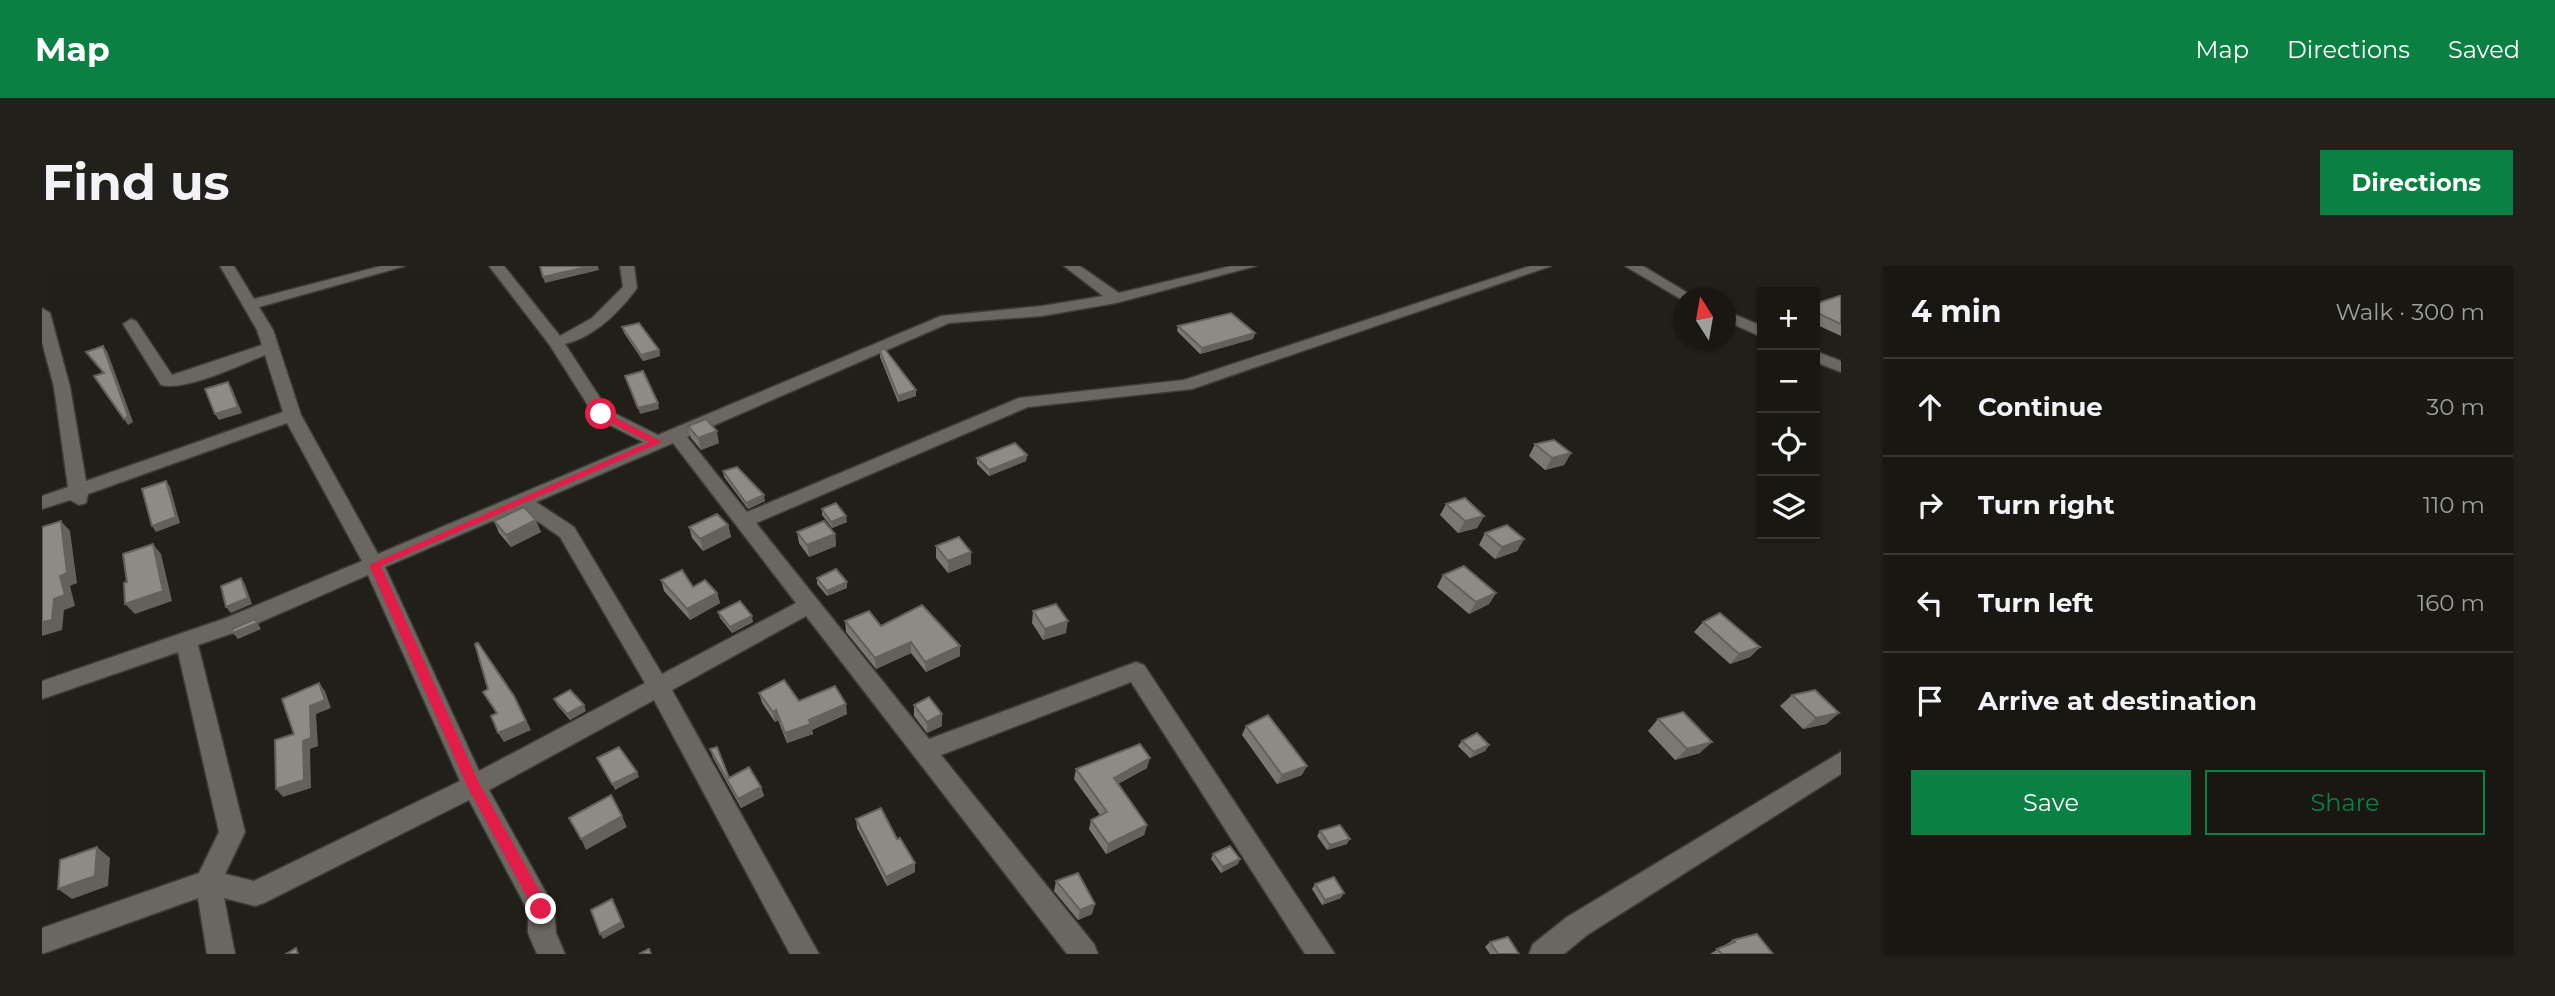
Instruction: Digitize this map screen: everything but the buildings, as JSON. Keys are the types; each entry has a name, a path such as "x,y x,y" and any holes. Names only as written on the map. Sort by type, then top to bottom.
{"street":[{"path":"227,266 265,330 292,415 374,565 474,786 541,909 542,933 551,954"},
{"path":"250,306 377,269 398,266"},
{"path":"496,266 556,342 601,414 666,438 743,521 1084,954"},
{"path":"556,342 569,339 603,318 630,288 627,266"},
{"path":"1071,266 1116,298"},
{"path":"42,690 234,624 946,318 1042,311 1116,298 1249,266"},
{"path":"743,521 1025,402 1186,385 1544,266"},
{"path":"1632,266 1673,289"},
{"path":"42,313 62,387 78,495"},
{"path":"1736,320 1757,330"},
{"path":"131,324 167,381 194,376 270,348"},
{"path":"1820,358 1841,367"},
{"path":"42,503 78,495 292,415"},
{"path":"521,501 567,532 659,688 805,954"},
{"path":"42,941 208,882 255,894 474,786 810,605"},
{"path":"186,640 232,832 208,882 221,954"},
{"path":"924,751 1136,671 1321,954"},
{"path":"1543,954 1577,926 1841,762"}],"route":[{"path":"541,909 474,786 374,565 657,442 601,414"}]}
